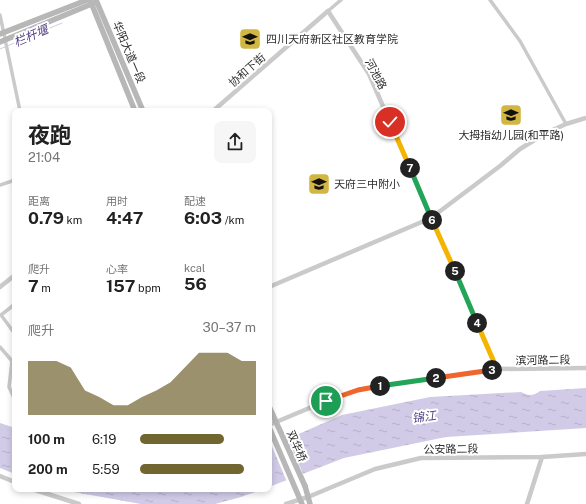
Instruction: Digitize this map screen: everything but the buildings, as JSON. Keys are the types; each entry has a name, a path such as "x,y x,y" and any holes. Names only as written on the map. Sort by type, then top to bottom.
{"main road":[{"path":"2,33 93,1"},
{"path":"4,43 93,1"},
{"name":"华阳大道一段","path":"93,1 134,108"},
{"name":"华阳大道一段","path":"93,1 142,108"},
{"name":"双华桥","path":"272,413 305,486 310,504"},
{"path":"272,433 301,502"}],"street":[{"path":"328,10 341,0"},
{"path":"490,0 520,41 566,124"},
{"name":"协和下街","path":"216,108 328,10"},
{"name":"河池路","path":"328,10 369,74 497,369"},
{"path":"0,15 4,43 19,108"},
{"path":"272,286 431,218 520,149 546,133 566,124 586,118"},
{"path":"0,185 12,181"},
{"path":"0,287 12,277"},
{"path":"12,306 1,315 1,319 12,331"},
{"path":"0,347 12,361 9,388 12,394"},
{"name":"滨河路二段","path":"272,425 326,401 358,390 497,369 586,368"},
{"name":"公安路二段","path":"286,504 301,502 308,497 375,469 420,458 542,457 586,454"},
{"path":"527,504 542,457"},
{"path":"0,476 12,481"},
{"path":"41,492 79,504"}],"water":[{"name":"锦江","path":"586,388 586,428 446,437 344,458 272,486 272,446 342,415 430,397 521,392 531,395 540,391"},
{"path":"0,423 12,427 12,473 0,468"},
{"path":"74,492 255,492 215,504 141,504"}],"pier":[{"path":"287,437 304,476 287,482 272,444"}],"waterway":[{"name":"栏杆堰","path":"0,49 62,23"}],"place":[{"name":"四川天府新区社区教育学院","path":"250,39"},
{"name":"大拇指幼儿园(和平路)","path":"511,115"},
{"name":"天府三中附小","path":"319,184"}],"route":[{"path":"326,401 358,390 384,385 497,369 390,122"}]}
